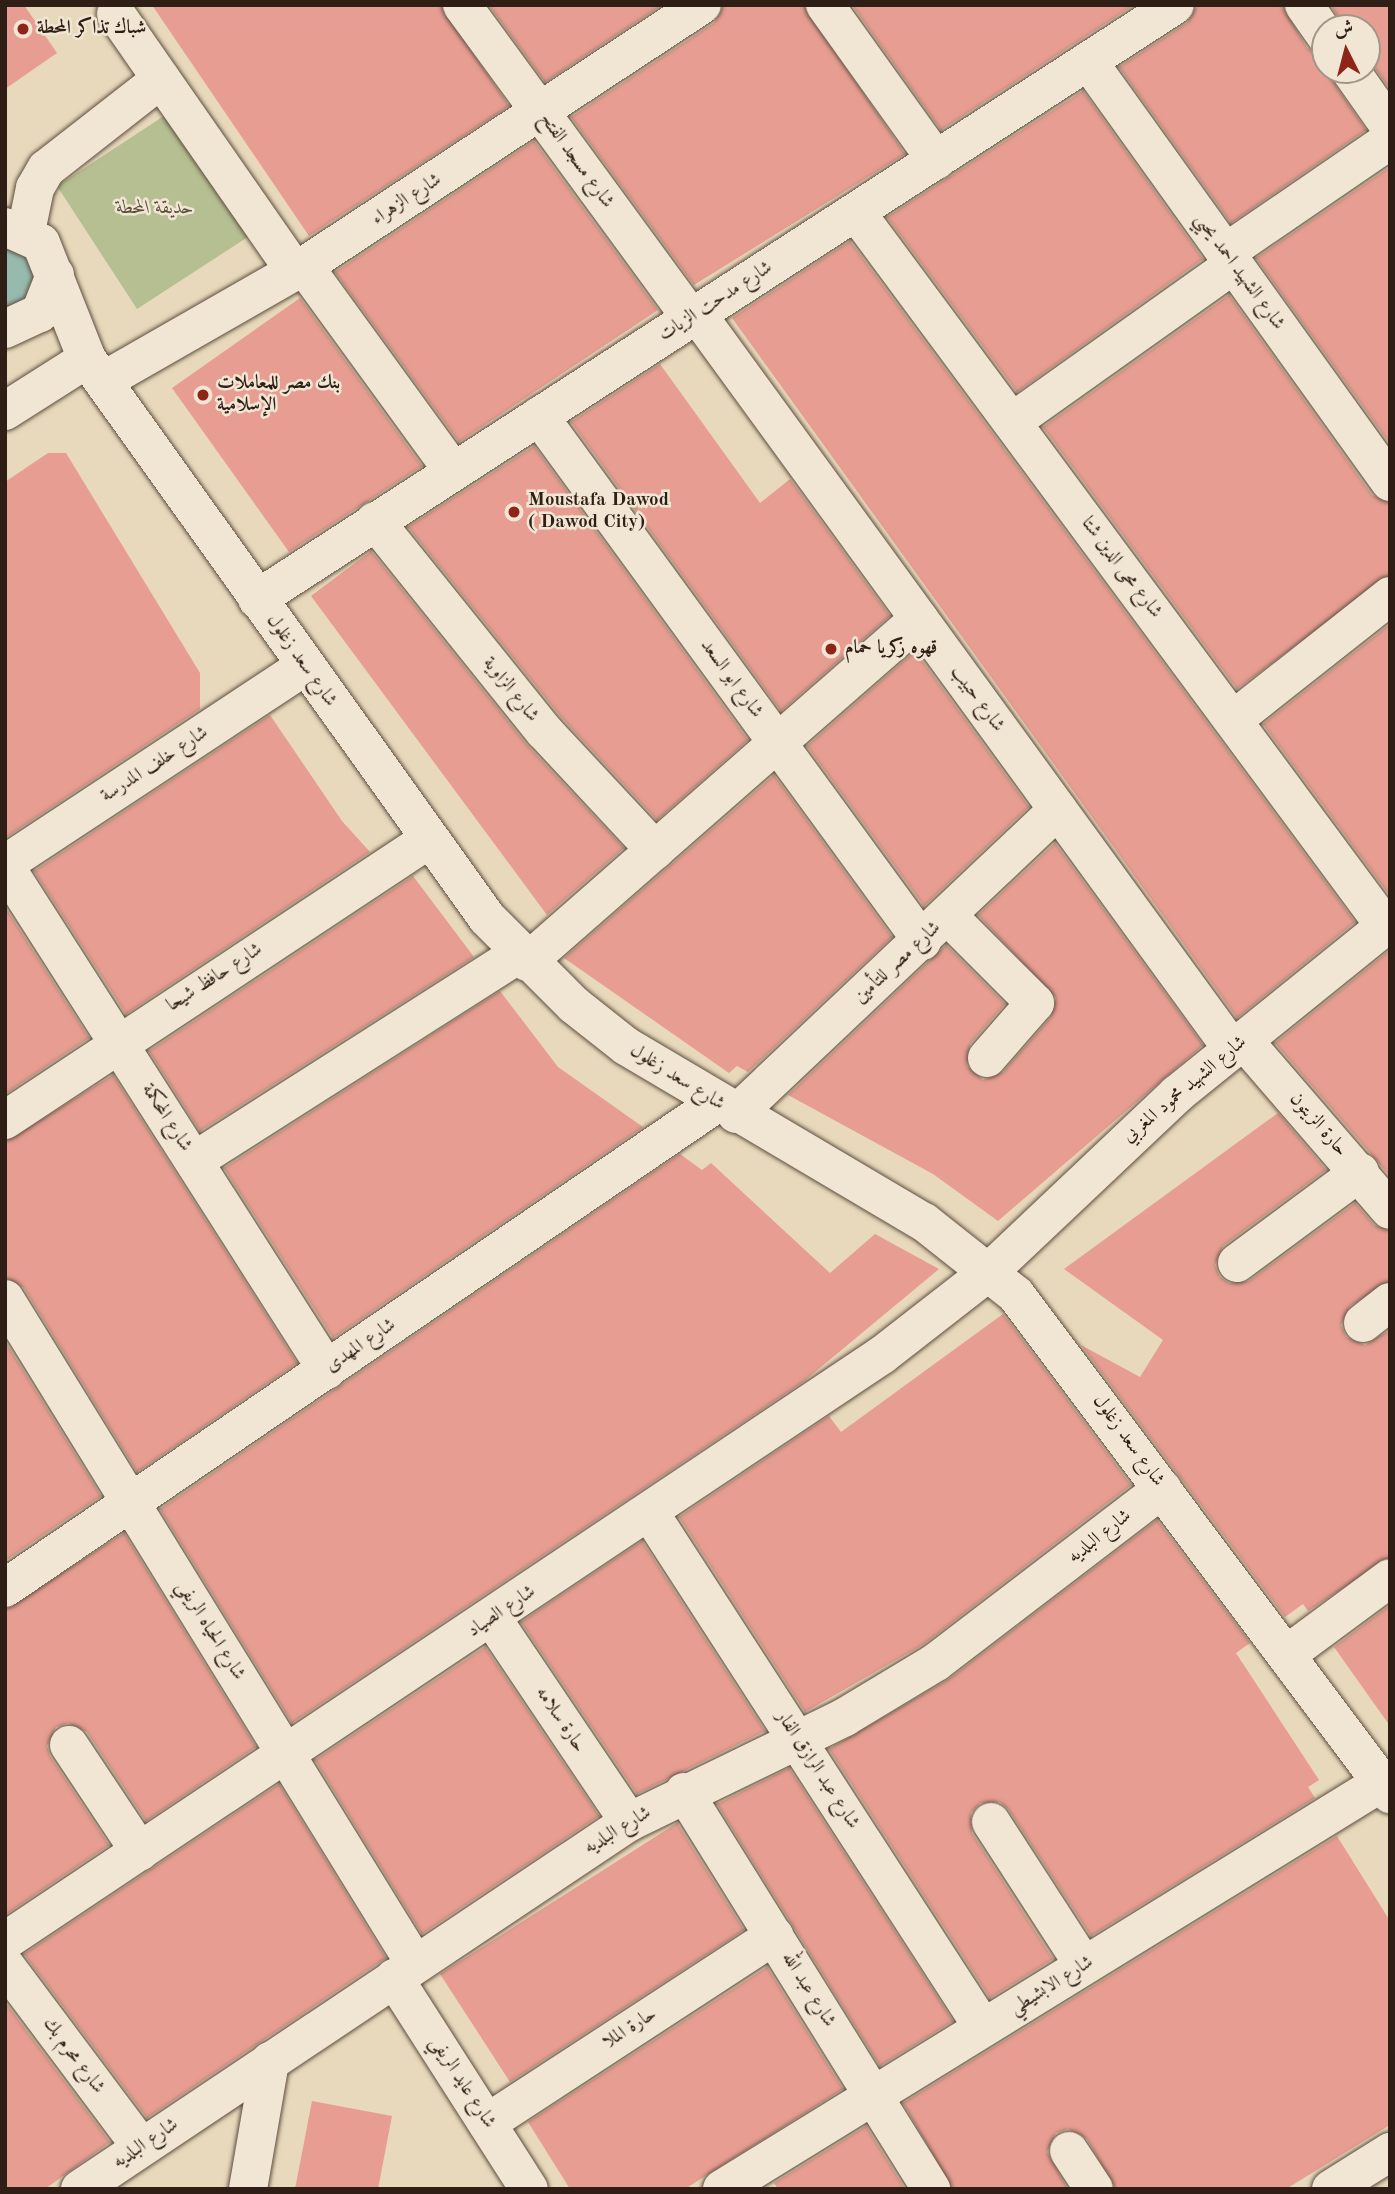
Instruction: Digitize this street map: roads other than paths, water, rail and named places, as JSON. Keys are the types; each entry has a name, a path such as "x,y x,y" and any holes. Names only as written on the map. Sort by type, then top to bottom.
{"street":[{"name":"شارع مسجد الفتح","path":"462,5 694,316"},
{"name":"شارع الزهراء","path":"5,411 95,370 299,269 541,113 702,5"},
{"path":"825,5 936,160"},
{"name":"شارع مدحت الزيات","path":"257,598 1175,5"},
{"path":"116,14 299,269 453,471"},
{"name":"شارع الشهيد احمد يحيي","path":"1088,61 1390,482"},
{"path":"16,230 46,169 161,79"},
{"path":"1359,84 1390,127"},
{"path":"1012,422 1229,258 1390,141"},
{"name":"شارع محى الدين شتا","path":"856,212 1387,924"},
{"name":"شارع سعد زغلول","path":"16,230 46,251 95,370 428,840 523,958 626,1046 726,1109 925,1222 990,1270 1040,1321 1385,1788"},
{"path":"5,329 40,313 55,275"},
{"name":"شارع حبيب","path":"694,316 1058,810 1239,1045"},
{"name":"شارع ابو السعد","path":"539,416 777,743 935,929 1035,1003 987,1058"},
{"name":"شارع الزاوية","path":"375,521 544,731 655,850"},
{"path":"1233,720 1390,596"},
{"path":"194,1161 523,958 655,850 919,619"},
{"name":"شارع خلف المدرسة","path":"5,865 305,666"},
{"name":"شارع مصر للتأمين","path":"726,1109 935,929 1058,810"},
{"name":"شارع حافظ شيحا","path":"5,1121 117,1042 428,840"},
{"name":"شارع المحكمة","path":"5,865 327,1370"},
{"name":"شارع الشهيد محمود المغربي","path":"990,1270 1113,1150 1387,924"},
{"name":"حارة الزيتون","path":"1239,1045 1360,1172 1390,1210"},
{"name":"شارع المهدى","path":"5,1588 327,1370 726,1109"},
{"path":"1237,1263 1360,1172"},
{"name":"شارع الصياد","path":"5,1941 826,1395 990,1270"},
{"name":"شارع الحياه الريفي","path":"5,1299 286,1755 404,1971"},
{"name":"شارع البلديه","path":"83,2188 629,1822 684,1792 797,1739 936,1662 1163,1489"},
{"name":"شارع عبد الرازق الفار","path":"650,1513 983,2028"},
{"path":"1286,1655 1390,1578"},
{"name":"حارة سلامه","path":"492,1618 629,1822"},
{"path":"69,1745 140,1852"},
{"name":"شارع الابشيطي","path":"747,2182 874,2096 983,2028 1385,1788"},
{"name":"شارع عبد الله","path":"684,1792 931,2189"},
{"path":"990,1822 1084,1966"},
{"name":"حارة الملا","path":"487,2123 774,1936"},
{"name":"شارع محرم بك","path":"5,1965 141,2147"},
{"name":"شارع عايد الريفي","path":"404,1971 487,2123 529,2189"},
{"path":"248,2189 270,2061"},
{"path":"1069,2151 1094,2189"},
{"path":"1331,2189 1390,2152"}],"water":[{"path":"5,235 15,236 48,281 5,321"}],"place":[{"name":"شباك تذاكر المحطة","path":"23,29"},
{"name":"بنك مصر للمعاملات الإسلامية","path":"203,395"},
{"name":"Moustafa Dawod ( Dawod City)","path":"514,512"},
{"name":"قهوه زكريا حمام","path":"831,649"}],"park label":[{"name":"حديقة المحطة","path":"155,209"}]}
